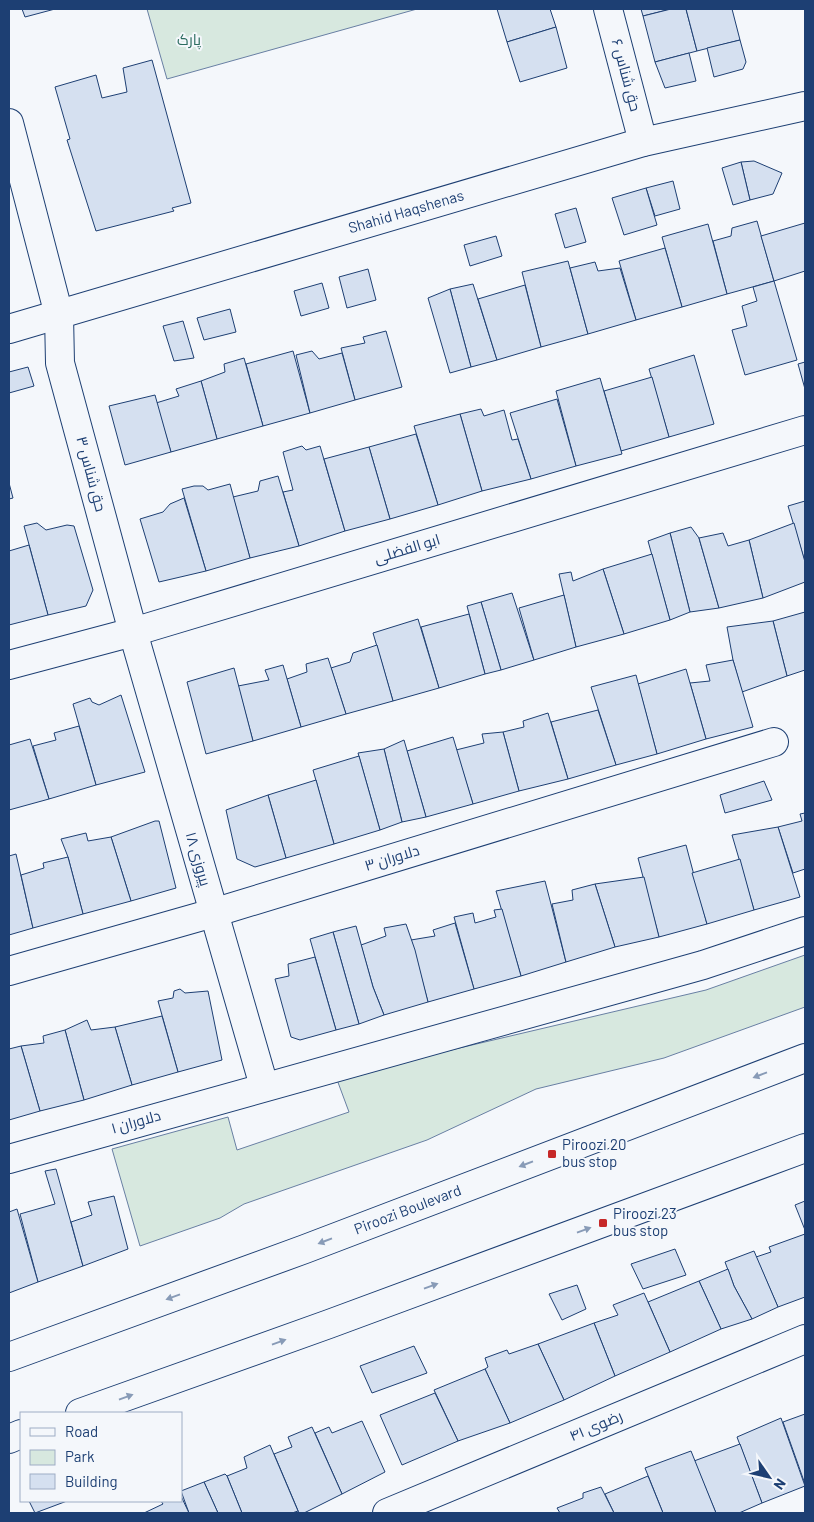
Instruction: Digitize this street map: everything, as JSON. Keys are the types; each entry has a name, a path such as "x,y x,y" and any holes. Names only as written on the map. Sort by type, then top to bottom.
{"street":[{"name":"حق شناس ۶","path":"608,9 643,142"},
{"name":"Shahid Haqshenas","path":"9,329 643,142 805,106"},
{"name":"حق شناس ۳","path":"9,123 59,315 60,363 133,632"},
{"name":"ابو الفضلی","path":"9,665 133,632 805,430"},
{"name":"پیروزی ۱۸","path":"133,632 264,1086"},
{"name":"دلاوران ۳","path":"9,972 213,913 774,742"},
{"name":"دلاوران ۱","path":"9,1159 264,1086 703,965 805,931"},
{"name":"Piroozi Boulevard","path":"9,1357 305,1249 805,1058"},
{"path":"83,1412 329,1324 805,1148"},
{"name":"رضوی ۴۱","path":"402,1510 805,1339"}],"green space":[{"name":"پارک","path":"147,9 417,9 167,79"},
{"path":"805,955 805,1007 664,1058 536,1089 427,1140 244,1204 220,1218 140,1246 112,1149 228,1117 237,1150 349,1112 336,1077 706,990"}],"building":[{"path":"22,9 55,9 25,17"},
{"path":"497,9 550,9 556,27 507,42"},
{"path":"641,9 671,9 643,16"},
{"path":"671,9 686,9 697,51 655,62 643,16"},
{"path":"686,9 732,9 740,40 697,51"},
{"path":"556,27 567,68 520,82 507,42"},
{"path":"740,40 746,62 743,69 714,77 707,48"},
{"path":"689,53 696,81 665,88 655,62"},
{"path":"152,60 191,203 172,208 174,211 96,231 67,140 70,139 55,87 96,75 102,98 127,92 123,68"},
{"path":"754,161 782,173 773,194 750,200 741,162"},
{"path":"741,162 750,200 733,205 722,168"},
{"path":"673,181 680,209 655,216 646,188"},
{"path":"646,188 657,225 624,235 612,198"},
{"path":"576,208 586,242 565,248 555,214"},
{"path":"757,221 774,281 727,294 713,241 731,236 732,228"},
{"path":"805,223 805,271 774,281 761,236"},
{"path":"708,224 727,294 682,307 662,237"},
{"path":"496,236 502,256 470,266 464,245"},
{"path":"665,248 682,307 636,320 619,261"},
{"path":"568,261 588,334 541,347 522,272"},
{"path":"595,262 598,271 620,268 636,320 588,334 570,268"},
{"path":"368,269 376,300 347,308 339,277"},
{"path":"774,281 797,360 745,375 732,330 747,326 742,306 757,301 753,287"},
{"path":"322,283 329,308 301,316 294,291"},
{"path":"473,284 497,360 471,367 450,289"},
{"path":"525,285 541,347 497,360 478,299"},
{"path":"450,289 471,367 450,373 428,298"},
{"path":"230,309 236,332 204,340 197,318"},
{"path":"183,321 194,358 174,361 163,326"},
{"path":"386,331 402,387 355,400 341,348 365,343 363,337"},
{"path":"293,351 310,413 263,426 246,364"},
{"path":"312,351 319,359 342,353 355,400 310,413 296,355"},
{"path":"694,355 714,424 669,437 649,369"},
{"path":"244,358 263,426 217,439 201,381 225,372 224,364"},
{"path":"805,362 805,389 798,364"},
{"path":"28,367 34,386 9,393 9,372"},
{"path":"652,377 669,437 621,451 604,391"},
{"path":"600,378 622,454 576,466 556,391"},
{"path":"201,381 217,439 171,452 156,403 179,396 176,389"},
{"path":"155,395 171,452 125,465 109,406"},
{"path":"557,399 576,466 531,479 510,413"},
{"path":"481,409 484,416 504,410 512,440 518,439 531,479 482,491 460,414"},
{"path":"460,414 482,491 438,505 414,426"},
{"path":"416,434 438,505 390,519 369,447"},
{"path":"302,446 306,450 320,446 345,531 299,546 283,492 293,490 283,452"},
{"path":"369,447 390,519 345,531 324,459"},
{"path":"278,476 299,546 250,558 233,497 258,491 260,481"},
{"path":"9,483 13,498 9,499"},
{"path":"230,484 250,558 206,571 182,489 203,486 208,490"},
{"path":"184,498 206,571 159,582 140,519 163,512 170,504"},
{"path":"805,501 805,562 788,506"},
{"path":"37,523 46,530 67,525 74,526 93,590 86,606 48,615 24,526"},
{"path":"794,523 805,562 805,582 763,598 749,540"},
{"path":"691,527 699,538 719,608 690,612 670,533"},
{"path":"670,533 690,612 670,620 648,541"},
{"path":"723,533 728,546 749,540 763,598 719,608 699,538"},
{"path":"29,545 48,615 9,625 9,551"},
{"path":"652,554 670,620 624,634 603,569"},
{"path":"603,569 624,634 576,647 559,574 571,572 573,581"},
{"path":"512,593 534,660 501,670 481,602"},
{"path":"564,595 576,647 534,660 519,608"},
{"path":"481,602 501,670 485,674 467,606"},
{"path":"805,612 805,670 787,676 773,621"},
{"path":"469,614 485,674 439,688 421,627"},
{"path":"418,619 439,688 393,701 373,633"},
{"path":"773,621 787,676 742,692 733,660 727,627"},
{"path":"377,645 393,701 346,714 331,668 350,662 353,653"},
{"path":"328,658 346,714 301,727 287,679 307,672 306,664"},
{"path":"733,660 753,727 706,739 690,683 710,681 706,665"},
{"path":"283,665 301,727 253,741 238,686 269,680 265,670"},
{"path":"234,668 253,741 206,754 187,682"},
{"path":"686,669 706,739 657,754 638,684"},
{"path":"636,675 657,754 616,765 591,687"},
{"path":"121,695 145,772 96,785 73,704 90,698 92,702 99,705"},
{"path":"598,710 616,765 568,779 551,722"},
{"path":"548,713 568,779 519,791 503,732 524,727 523,721"},
{"path":"79,726 96,785 49,799 33,746 56,740 54,733"},
{"path":"503,732 519,791 473,804 456,750 484,743 482,734"},
{"path":"453,737 473,804 426,817 407,751"},
{"path":"30,739 49,799 9,810 9,745"},
{"path":"404,740 426,817 402,822 384,749"},
{"path":"384,749 402,822 380,830 358,753"},
{"path":"359,756 380,830 334,844 313,770"},
{"path":"316,780 334,844 286,858 268,795"},
{"path":"764,781 772,800 725,813 720,795"},
{"path":"268,795 286,858 255,867 237,859 226,810"},
{"path":"805,813 805,869 793,873 778,827 802,821 800,814"},
{"path":"159,821 176,888 131,901 111,837"},
{"path":"778,827 800,897 754,910 732,835"},
{"path":"86,833 88,841 111,837 131,901 83,914 68,857 61,839"},
{"path":"686,845 707,924 659,937 638,858"},
{"path":"16,854 33,928 9,935 9,856"},
{"path":"68,857 83,914 33,928 21,875 44,868 43,863"},
{"path":"740,859 754,910 707,924 692,873"},
{"path":"644,877 659,937 615,947 595,884"},
{"path":"545,881 566,962 521,976 496,891"},
{"path":"595,884 615,947 566,962 552,904 573,900 572,890"},
{"path":"502,909 521,976 474,989 454,917 473,913 475,923 496,917 494,910"},
{"path":"455,923 474,989 428,1002 411,940 435,936 433,930"},
{"path":"406,924 415,950 428,1002 384,1015 373,987 361,945 386,936 384,928"},
{"path":"356,926 373,987 384,1015 359,1024 333,932"},
{"path":"333,932 359,1024 336,1030 310,939"},
{"path":"315,957 336,1030 300,1040 291,1037 275,979 289,976 288,964"},
{"path":"180,989 185,993 208,991 222,1060 178,1072 158,1001 173,998 174,991"},
{"path":"162,1016 178,1072 132,1085 115,1027"},
{"path":"87,1020 91,1030 115,1027 132,1085 84,1100 65,1030"},
{"path":"65,1030 84,1100 40,1111 21,1046 44,1043 43,1036"},
{"path":"21,1046 40,1111 9,1120 9,1049"},
{"path":"56,1169 83,1266 38,1282 20,1214 55,1204 45,1171"},
{"path":"114,1196 128,1249 83,1266 71,1222 92,1215 88,1202"},
{"path":"805,1201 805,1230 795,1205"},
{"path":"17,1209 38,1282 9,1293 9,1212"},
{"path":"805,1234 805,1297 778,1307 756,1257 771,1252 769,1247"},
{"path":"675,1249 686,1275 643,1289 631,1264"},
{"path":"754,1251 778,1307 752,1319 734,1286 725,1262"},
{"path":"728,1269 734,1286 752,1319 721,1329 699,1281"},
{"path":"699,1281 721,1329 670,1352 648,1302"},
{"path":"577,1285 586,1309 562,1320 549,1294"},
{"path":"644,1293 670,1352 615,1376 594,1323 618,1315 613,1305"},
{"path":"594,1323 615,1376 564,1400 538,1344"},
{"path":"538,1344 564,1400 510,1423 485,1369 488,1367 485,1358 507,1350 509,1354"},
{"path":"414,1346 427,1373 372,1393 360,1366"},
{"path":"485,1369 510,1423 458,1441 434,1390"},
{"path":"435,1393 458,1441 402,1465 380,1415"},
{"path":"805,1414 805,1484 783,1422"},
{"path":"781,1418 805,1486 762,1503 737,1437"},
{"path":"362,1421 385,1472 342,1494 315,1433 329,1427 332,1433"},
{"path":"312,1427 342,1494 304,1513 299,1513 274,1454 292,1447 288,1437"},
{"path":"740,1444 762,1503 739,1513 716,1513 694,1461"},
{"path":"270,1445 298,1511 292,1513 242,1513 227,1476 247,1468 244,1457"},
{"path":"691,1451 716,1513 663,1513 645,1468"},
{"path":"225,1474 242,1513 218,1513 204,1482"},
{"path":"648,1476 663,1513 614,1513 605,1494"},
{"path":"204,1482 218,1513 189,1513 182,1491"},
{"path":"601,1487 614,1513 560,1513 557,1508 583,1498 583,1493"},
{"path":"182,1498 189,1513 144,1513 163,1504 162,1502 182,1502"},
{"path":"30,1502 64,1502 35,1513"}],"place":[{"name":"Piroozi 20 bus stop","path":"552,1154"},
{"name":"Piroozi 23 bus stop","path":"603,1223"}]}
